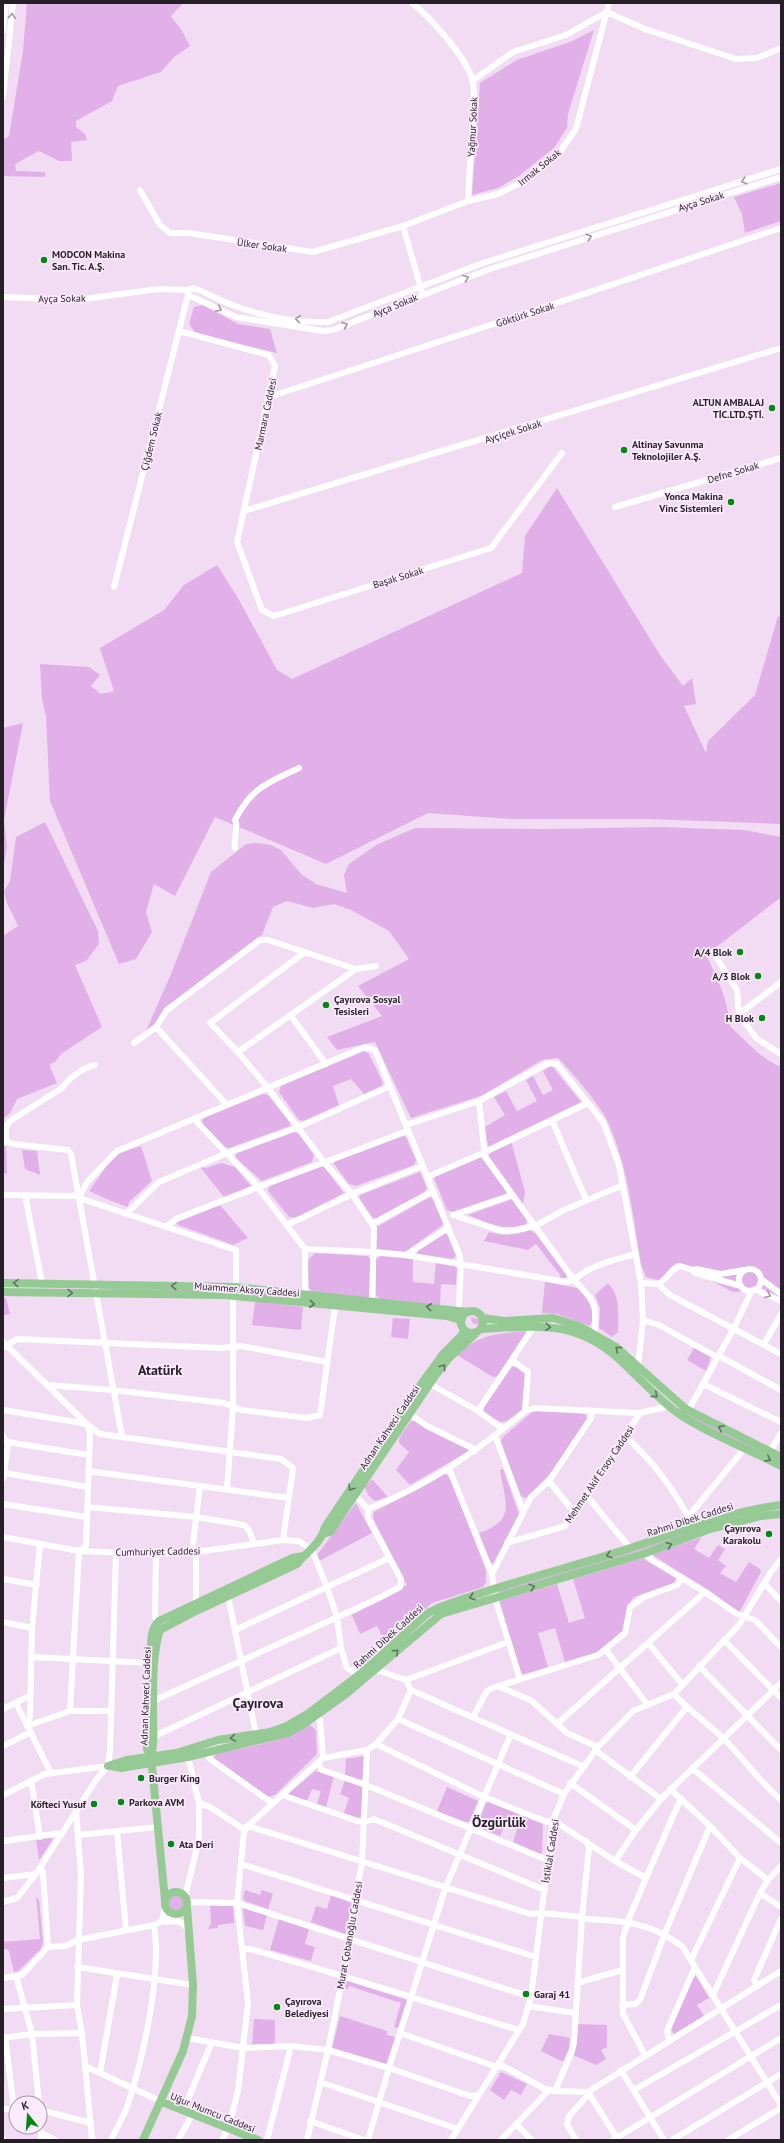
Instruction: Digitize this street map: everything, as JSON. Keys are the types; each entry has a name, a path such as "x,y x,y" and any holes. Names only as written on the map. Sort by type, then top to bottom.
{"main road":[{"path":"3,1283 236,1287 457,1310 478,1313 483,1318 504,1321 553,1318 579,1326 595,1333 616,1347 688,1411 781,1457"},
{"name":"Muammer Aksoy Caddesi","path":"3,1292 233,1296 334,1307 447,1316 460,1320 463,1327"},
{"path":"468,1312 462,1317 463,1327 469,1334 534,1326 563,1328 595,1341 620,1360 652,1392 694,1423 781,1466"},
{"path":"478,1332 483,1318"},
{"name":"Adnan Kahveci Caddesi","path":"165,1904 151,1760 153,1748 153,1701 156,1654 160,1630 297,1564 312,1550 323,1534 325,1527 424,1380 463,1327"},
{"name":"Adnan Kahveci Caddesi","path":"323,1534 330,1532 449,1358 478,1332"},
{"name":"Rahmi Dibek Caddesi","path":"151,1760 188,1757 279,1736 295,1730 315,1717 377,1670 436,1617 494,1594 693,1526 750,1510 781,1505"},
{"name":"Rahmi Dibek Caddesi","path":"108,1766 121,1768 227,1738 280,1729 301,1718 360,1675 432,1610 646,1553 707,1530 761,1516 781,1514"},
{"path":"151,1760 147,1749 150,1663 152,1634 157,1623 292,1558 304,1556"},
{"path":"143,2140 162,2102 188,2038 193,2009 193,1985 187,1902 180,1892 173,1892 163,1884"},
{"path":"173,1892 165,1904 170,1913 179,1914"},
{"path":"179,1914 187,1902"},
{"path":"179,1914 189,1932"},
{"name":"Uğur Mumcu Caddesi","path":"162,2102 258,2140"}],"street":[{"path":"3,31 6,3"},
{"path":"3,97 13,3"},
{"name":"Yağmur Sokak","path":"412,3 424,12 446,38 467,68 472,81 475,100 468,201"},
{"name":"Irmak Sokak","path":"403,226 468,201 498,194 522,182 559,153 576,129 609,3"},
{"path":"472,81 513,52 566,35 607,12 646,30 736,59 757,58 781,48"},
{"name":"Ayça Sokak","path":"3,298 77,300 158,289 187,293 236,317 323,331 333,330 480,264 781,169"},
{"name":"Ayça Sokak","path":"421,291 781,177"},
{"name":"Ülker Sokak","path":"140,190 160,225 170,233 189,233 312,252 403,226"},
{"path":"695,196 697,203"},
{"path":"187,293 193,288 237,307 261,314 328,322 421,291 403,226"},
{"name":"Göktürk Sokak","path":"269,397 781,228"},
{"name":"Çiğdem Sokak","path":"114,587 179,331 187,293"},
{"name":"Marmara Caddesi","path":"179,331 269,355 275,366 238,542"},
{"name":"Ayçiçek Sokak","path":"244,511 781,348"},
{"name":"Başak Sokak","path":"238,542 262,610 274,616 491,548 562,453"},
{"name":"Defne Sokak","path":"615,507 781,458"},
{"path":"235,848 234,842 237,823 235,820 245,803 258,788 299,768"},
{"path":"134,1043 156,1027 167,1010 260,940 268,940 356,969 376,966"},
{"path":"305,952 210,1023 238,1052 268,1088 324,1162 352,1194 372,1224 374,1229 372,1301"},
{"path":"713,952 737,990 739,1014 756,1038 781,1054"},
{"path":"238,1052 356,969"},
{"path":"739,1014 781,982"},
{"path":"291,1016 326,1064"},
{"path":"156,1027 226,1105"},
{"path":"79,1196 87,1182 117,1151 365,1047 370,1048 374,1050 390,1086 459,1254 461,1264 459,1305 457,1310"},
{"path":"167,1226 176,1219 258,1186 324,1162 407,1128 479,1101 548,1063 557,1064 603,1122 623,1185 641,1283 643,1320 638,1367"},
{"path":"95,1065 89,1066 66,1082 62,1088 10,1121 6,1127 5,1142 68,1150 71,1154 94,1293 122,1437"},
{"path":"127,1213 159,1182 225,1154 299,1127 390,1086"},
{"path":"479,1101 486,1150 485,1157 574,1280 589,1296 596,1308 595,1333"},
{"path":"427,1177 588,1103"},
{"path":"194,1119 225,1154 258,1186 306,1249 306,1294"},
{"path":"552,1120 586,1200"},
{"path":"287,1225 352,1194 422,1166"},
{"path":"453,1215 502,1231 535,1226 586,1200 623,1185"},
{"path":"372,1224 433,1191"},
{"path":"3,1195 79,1196 236,1250 236,1287"},
{"path":"28,1195 26,1200 42,1283"},
{"path":"444,1216 453,1215 513,1195"},
{"path":"406,1255 448,1228"},
{"path":"306,1249 406,1255 567,1282 574,1280 587,1270 610,1261 636,1254"},
{"path":"658,1284 678,1266 742,1288 754,1290 781,1301"},
{"path":"692,1270 696,1269 720,1274 753,1270 758,1273 761,1279 781,1294"},
{"path":"744,1270 739,1278 746,1301"},
{"path":"688,1411 734,1328 746,1301 759,1285 761,1279"},
{"path":"641,1283 658,1284 670,1295 781,1354"},
{"path":"227,1489 233,1407 233,1296"},
{"path":"46,1385 113,1390 224,1403 240,1410 307,1418 320,1415 334,1307"},
{"path":"764,1344 781,1314"},
{"path":"643,1320 660,1325 715,1356 719,1356 781,1390"},
{"path":"478,1411 534,1326"},
{"path":"283,1540 293,1468 281,1459 100,1434 88,1425 4,1345 17,1339 233,1347 241,1346 327,1362"},
{"path":"512,1360 528,1372 525,1411"},
{"path":"430,1384 478,1411 503,1429"},
{"path":"703,1384 781,1422"},
{"path":"368,1509 384,1503 448,1469 475,1451 525,1411 534,1408 640,1413 669,1406"},
{"path":"3,1410 88,1425"},
{"path":"492,1574 531,1497 549,1481 591,1418 592,1411"},
{"name":"Mehmet Akif Ersoy Caddesi","path":"507,1543 562,1528 586,1495 640,1413"},
{"path":"410,1414 427,1426 472,1448 475,1451"},
{"path":"70,1711 79,1551 86,1546 90,1435 88,1425"},
{"path":"770,1452 781,1433"},
{"path":"495,1435 523,1512"},
{"path":"3,1436 6,1442 7,1454 4,1476 88,1487"},
{"path":"625,1436 655,1466 693,1526"},
{"path":"6,1442 89,1455"},
{"path":"688,1516 740,1454 743,1447"},
{"path":"448,1469 492,1574 494,1594 520,1679"},
{"path":"88,1471 289,1498"},
{"path":"549,1481 574,1512"},
{"path":"196,1604 194,1552 200,1486"},
{"path":"153,1701 400,1587 401,1579 368,1518 368,1509 355,1495"},
{"path":"586,1495 630,1548"},
{"path":"3,1504 86,1517"},
{"path":"87,1508 196,1517 244,1525 249,1530 254,1544"},
{"name":"Cumhuriyet Caddesi","path":"3,1537 79,1551 156,1554 194,1552 283,1540 298,1541 312,1550"},
{"path":"27,1726 30,1716 32,1628 40,1544"},
{"path":"312,1550 337,1617 341,1648 347,1668 352,1671 370,1656 401,1638"},
{"path":"3,1902 17,1898 38,1871 96,1780 108,1766 112,1711 116,1552"},
{"path":"646,1553 650,1559 706,1592 737,1614 755,1620 781,1647"},
{"path":"156,1554 155,1616 157,1623"},
{"path":"235,1630 389,1558"},
{"path":"781,1559 764,1583 745,1616 674,1694 686,1708 723,1738 766,1788 781,1800"},
{"path":"473,1717 486,1691 598,1655 606,1650 625,1633 630,1607 644,1597 677,1584 682,1578"},
{"path":"3,1579 37,1585"},
{"path":"764,1583 781,1601"},
{"path":"557,1724 706,1592"},
{"path":"228,1596 256,1734"},
{"path":"3,1622 32,1628"},
{"path":"724,1640 781,1698"},
{"path":"377,1670 406,1680 508,1642"},
{"path":"648,1643 682,1684"},
{"path":"153,1737 341,1648"},
{"path":"606,1650 647,1704"},
{"path":"32,1657 150,1663"},
{"path":"699,1666 781,1750"},
{"path":"222,2140 228,2129 238,2091 248,2003 237,1902 244,1832 248,1826 272,1803 321,1760 367,1750 376,1744 398,1719 410,1690 406,1680"},
{"path":"616,1861 636,1830 660,1799 781,1683"},
{"path":"498,1686 532,1701 567,1733 596,1749 660,1799"},
{"path":"410,1690 582,1766"},
{"name":"İstiklal Caddesi","path":"450,2140 519,2030 532,1997 545,1890 547,1860 553,1820 564,1794 582,1766 596,1749 633,1711 674,1694"},
{"path":"3,1709 31,1695"},
{"path":"16,1703 51,1773"},
{"path":"630,1776 686,1708"},
{"path":"27,1726 70,1711 112,1711"},
{"path":"315,1717 320,1720 322,1770 366,1785 547,1860"},
{"path":"398,1719 564,1794"},
{"path":"3,1746 31,1732"},
{"path":"368,2140 445,1889 511,1734"},
{"path":"376,1744 484,1797 547,1822 553,1820 616,1861 646,1878"},
{"name":"Murat Çobanoğlu Caddesi","path":"306,2140 328,2050 349,1945 348,1939 362,1863 367,1750"},
{"path":"206,1753 210,1759 272,1803"},
{"path":"188,1757 199,1803 199,1839 187,1902 237,1902 532,1997"},
{"name":"Rahmi Dibek Caddesi","path":"3,1795 31,1780 51,1773 108,1766"},
{"path":"692,1768 781,1843"},
{"path":"31,1780 40,1836"},
{"path":"570,1783 636,1830"},
{"path":"670,1789 710,1826 740,1858 768,1880"},
{"path":"282,1795 364,1822 374,1819 458,1856 545,1890"},
{"path":"645,2055 623,2014 623,1938 628,1921 681,1798"},
{"path":"199,1803 210,1807 242,1828 248,1826 445,1889 531,1914 542,1913 582,1917 585,1919 628,1921 664,1933 682,1946 781,2107 728,2140"},
{"path":"76,1811 80,1875 77,2005 82,2033 92,2140"},
{"path":"622,2005 635,2004 640,2000 664,1933 710,1826"},
{"path":"78,1836 158,1827"},
{"path":"117,1831 126,1930"},
{"path":"3,1841 62,1833"},
{"path":"501,2140 552,2090 572,2051 589,1847 586,1841"},
{"path":"691,1960 740,1858"},
{"path":"241,1864 355,1901 536,1956"},
{"path":"713,1995 760,1893 768,1880 781,1866"},
{"path":"3,1878 38,1871 43,1872 48,1947"},
{"path":"760,1893 781,1907"},
{"path":"111,2140 126,2108 144,2041 154,1980 159,1923 165,1904"},
{"path":"159,1923 179,1914"},
{"path":"758,1986 754,1980 781,1919"},
{"path":"3,1978 22,1975 48,1947 66,1946 78,1940 159,1923 177,1921 184,1924 189,1932"},
{"path":"242,1949 250,1949 342,1974 411,1998 519,2030"},
{"path":"77,1967 116,1975 193,1985"},
{"path":"669,2040 667,2031 695,1967"},
{"path":"577,1983 622,1970"},
{"path":"576,2140 567,2124 569,2116 588,2093 621,2070 781,1971"},
{"path":"100,2073 116,1975"},
{"path":"16,1976 32,2034 38,2095"},
{"path":"3,2009 77,2005"},
{"path":"634,2090 781,2005"},
{"path":"528,2006 575,2013"},
{"path":"13,2095 4,2037 32,2034 82,2033"},
{"path":"400,2033 497,2067 503,2066 552,2090 588,2093"},
{"path":"188,2038 244,2048 291,2046 328,2050 389,2068 470,2096 479,2095"},
{"path":"588,2093 615,2139 781,2038"},
{"path":"183,2111 212,2042"},
{"path":"267,2140 291,2046"},
{"path":"85,2066 162,2102"},
{"path":"621,2070 664,2140"},
{"path":"672,2140 781,2074"},
{"path":"320,2082 458,2128"},
{"path":"48,2112 91,2123"},
{"path":"178,2140 192,2115"},
{"path":"310,2121 364,2140"},
{"path":"516,2124 532,2140"},
{"path":"45,2135 55,2140"}],"shaded area":[{"path":"27,3 183,3 171,16 182,31 190,46 174,57 161,72 118,86 112,101 76,121 76,127 85,134 87,140 71,142 72,161 59,161 39,151 15,164 16,171 45,172 45,177 3,176 3,140 9,136 23,51"},
{"path":"594,30 568,114 567,128 554,148 519,176 498,188 472,195 480,83 517,60 570,42"},
{"path":"781,183 781,221 745,233 742,214 734,197"},
{"path":"203,305 238,324 270,329 277,353 196,334 189,324 194,307"},
{"path":"557,488 660,655 683,686 692,678 696,704 684,706 706,753 708,741 755,695 778,616 781,618 781,824 647,819 511,819 428,813 326,864 215,817 175,896 154,884 146,912 152,932 136,959 119,964 50,801 46,716 42,699 40,664 89,667 100,675 91,686 101,694 114,691 100,648 164,610 184,585 217,565 238,598 277,670 292,679 522,573 525,536"},
{"path":"23,723 4,820 7,847 3,868 3,728"},
{"path":"45,822 98,931 99,944 86,961 75,965 102,1027 61,1054 55,1062 50,1064 57,1083 17,1099 10,1113 3,1119 3,936 18,926 7,903 4,892 10,881 16,837"},
{"path":"660,827 744,830 781,837 780,898 706,955 718,980 727,1007 730,1026 760,1054 781,1067 781,1297 757,1290 733,1292 677,1263 671,1267 662,1281 646,1277 641,1265 625,1173 614,1137 607,1120 598,1105 558,1058 542,1060 481,1096 411,1118 375,1042 337,1050 327,1037 382,1016 358,986 409,959 389,931 351,910 334,904 313,908 287,901 273,907 262,935 163,1010 155,1026 146,1031 171,974 211,872 246,844 257,843 271,845 281,850 301,874 316,884 347,893 344,875 349,864 376,845 415,828 547,829"},
{"path":"364,1051 369,1054 383,1083 382,1086 364,1094 351,1079 333,1086 339,1105 303,1121 299,1120 279,1092 281,1086"},
{"path":"552,1066 581,1102 488,1147 485,1127 505,1115 494,1097 506,1091 517,1111 537,1101 526,1080 533,1076 543,1095 553,1090 543,1071"},
{"path":"263,1094 268,1095 290,1123 290,1126 229,1148 223,1147 202,1124 203,1118"},
{"path":"294,1132 299,1134 314,1155 312,1162 262,1181 235,1157 237,1153"},
{"path":"403,1136 406,1137 416,1160 414,1165 356,1186 349,1184 334,1164 335,1161"},
{"path":"511,1141 525,1192 523,1204 489,1156 490,1151"},
{"path":"6,1146 7,1174 3,1173 3,1147"},
{"path":"141,1146 152,1181 129,1202 128,1207 89,1191 108,1164 120,1153"},
{"path":"22,1150 37,1151 40,1175 25,1169"},
{"path":"478,1156 483,1159 507,1192 453,1212 447,1210 434,1178 437,1174"},
{"path":"221,1163 235,1167 251,1186 224,1197 200,1167 206,1168"},
{"path":"320,1166 324,1167 344,1193 296,1218 289,1217 268,1191 269,1185"},
{"path":"420,1172 427,1188 424,1193 378,1219 373,1218 359,1198 360,1195"},
{"path":"430,1197 433,1199 444,1224 405,1252 376,1249 377,1227"},
{"path":"512,1199 527,1220 526,1224 511,1227 497,1226 468,1215"},
{"path":"220,1205 248,1238 233,1245 176,1224 178,1222"},
{"path":"529,1230 535,1233 565,1273 567,1276 565,1278 558,1279 561,1276 536,1244 528,1250 484,1241 489,1232 509,1235"},
{"path":"443,1234 447,1234 456,1256 452,1259 417,1254 418,1250"},
{"path":"315,1253 368,1256 370,1259 370,1295 368,1298 312,1292 309,1288 308,1260"},
{"path":"381,1256 413,1259 413,1282 434,1284 436,1262 454,1265 457,1269 456,1285 441,1284 440,1306 380,1300 376,1295 376,1259"},
{"path":"545,1282 578,1288 586,1297 591,1306 593,1315 590,1326 557,1314 542,1313"},
{"path":"608,1283 615,1294 618,1306 618,1332 612,1337 599,1328 600,1308 595,1295"},
{"path":"100,1287 231,1290 462,1313 460,1317 100,1289"},
{"path":"3,1298 6,1298 10,1314 3,1315"},
{"path":"255,1301 303,1307 301,1330 252,1325"},
{"path":"471,1317 481,1320 482,1323 479,1325 472,1323"},
{"path":"393,1318 410,1319 408,1339 391,1337"},
{"path":"525,1331 527,1333 499,1376 493,1377 457,1355 473,1343 488,1336"},
{"path":"694,1348 711,1357 706,1371 687,1360"},
{"path":"512,1367 518,1367 525,1373 522,1410 511,1419 503,1422 496,1420 484,1412 484,1407"},
{"path":"678,1407 781,1460 781,1463 703,1424 677,1409"},
{"path":"532,1412 585,1414 587,1419 550,1474 526,1498 521,1496 500,1442 503,1437"},
{"path":"411,1421 415,1421 468,1449 469,1451 410,1485 396,1470 409,1452 399,1443 399,1438"},
{"path":"503,1469 519,1514 493,1564 490,1562 479,1533 491,1528 504,1516 506,1501 500,1470"},
{"path":"445,1474 450,1477 486,1570 486,1582 483,1587 432,1603 397,1635 385,1642 377,1626 360,1634 352,1615 407,1585 373,1518 374,1512"},
{"path":"372,1479 387,1497 375,1501 368,1495 365,1487"},
{"path":"356,1503 372,1533 319,1561 317,1555"},
{"path":"756,1512 756,1514 501,1594 500,1591 655,1544 697,1528"},
{"path":"702,1537 694,1549 709,1558 718,1545 725,1549 718,1560 726,1566 720,1573 736,1582 749,1562 760,1569 761,1572 740,1611 736,1611 710,1591 654,1556 654,1554"},
{"path":"643,1558 676,1578 674,1583 634,1597 628,1605 623,1630 606,1646 595,1653 565,1662 555,1628 538,1633 548,1667 521,1675 499,1601 557,1584 569,1623 585,1618 573,1579"},
{"path":"310,1725 316,1730 317,1754 275,1795 267,1797 214,1758 216,1754 276,1740"},
{"path":"365,1756 365,1778 360,1780 345,1775 346,1759"},
{"path":"315,1771 334,1776 326,1807 317,1804 321,1791 312,1789 307,1801 288,1794"},
{"path":"345,1780 362,1786 362,1817 359,1818 344,1813 349,1798 340,1794"},
{"path":"447,1787 478,1801 469,1822 437,1811"},
{"path":"489,1802 543,1824 542,1853 540,1854 513,1842 517,1829 505,1825 500,1836 479,1827 478,1824 486,1803"},
{"path":"36,1839 53,1839 39,1860"},
{"path":"245,1890 260,1895 262,1890 273,1894 268,1909 245,1901 243,1898"},
{"path":"331,1895 352,1903 348,1932 345,1934 311,1922 316,1906 327,1909"},
{"path":"176,1896 181,1898 183,1903 181,1908 176,1910 171,1908 169,1903 171,1898"},
{"path":"36,1897 39,1900 43,1941 41,1949 18,1971 14,1972 9,1951 3,1947 3,1942 40,1939"},
{"path":"210,1906 233,1906 234,1923 218,1925 218,1928 208,1929 211,1923"},
{"path":"243,1908 267,1915 263,1930 245,1926"},
{"path":"279,1919 309,1929 305,1944 315,1947 311,1961 270,1950"},
{"path":"696,1976 709,1998 697,2005 704,2016 674,2034 671,2029 693,1978"},
{"path":"347,1981 407,2000 398,2028 394,2027 401,2003 349,1986 348,1989 344,1988"},
{"path":"340,2016 387,2031 387,2035 395,2037 386,2065 332,2048"},
{"path":"254,2019 275,2020 275,2044 252,2045"},
{"path":"577,2024 607,2025 607,2047 601,2050 606,2059 596,2065 573,2055"},
{"path":"549,2034 570,2038 569,2048 563,2062 541,2051"},
{"path":"501,2072 527,2084 521,2095 511,2090 504,2100 490,2090"}],"place":[{"name":"MODCON Makina San. Tic. A.Ş.","path":"44,260"},
{"name":"ALTUN AMBALAJ TİC.LTD.ŞTİ.","path":"772,408"},
{"name":"Altinay Savunma Teknolojiler A.Ş.","path":"624,450"},
{"name":"Yonca Makina Vinc Sistemleri","path":"731,502"},
{"name":"A/4 Blok","path":"740,952"},
{"name":"A/3 Blok","path":"758,976"},
{"name":"Çayırova Sosyal Tesisleri","path":"326,1005"},
{"name":"H Blok","path":"762,1018"},
{"name":"Çayırova Karakolu","path":"769,1534"},
{"name":"Burger King","path":"141,1778"},
{"name":"Parkova AVM","path":"121,1802"},
{"name":"Köfteci Yusuf","path":"94,1804"},
{"name":"Ata Deri","path":"171,1844"},
{"name":"Garaj 41","path":"526,1994"},
{"name":"Çayırova Belediyesi","path":"277,2007"}],"district":[{"name":"Atatürk","path":"160,1370"},
{"name":"Çayırova","path":"258,1703"},
{"name":"Özgürlük","path":"499,1822"}]}
